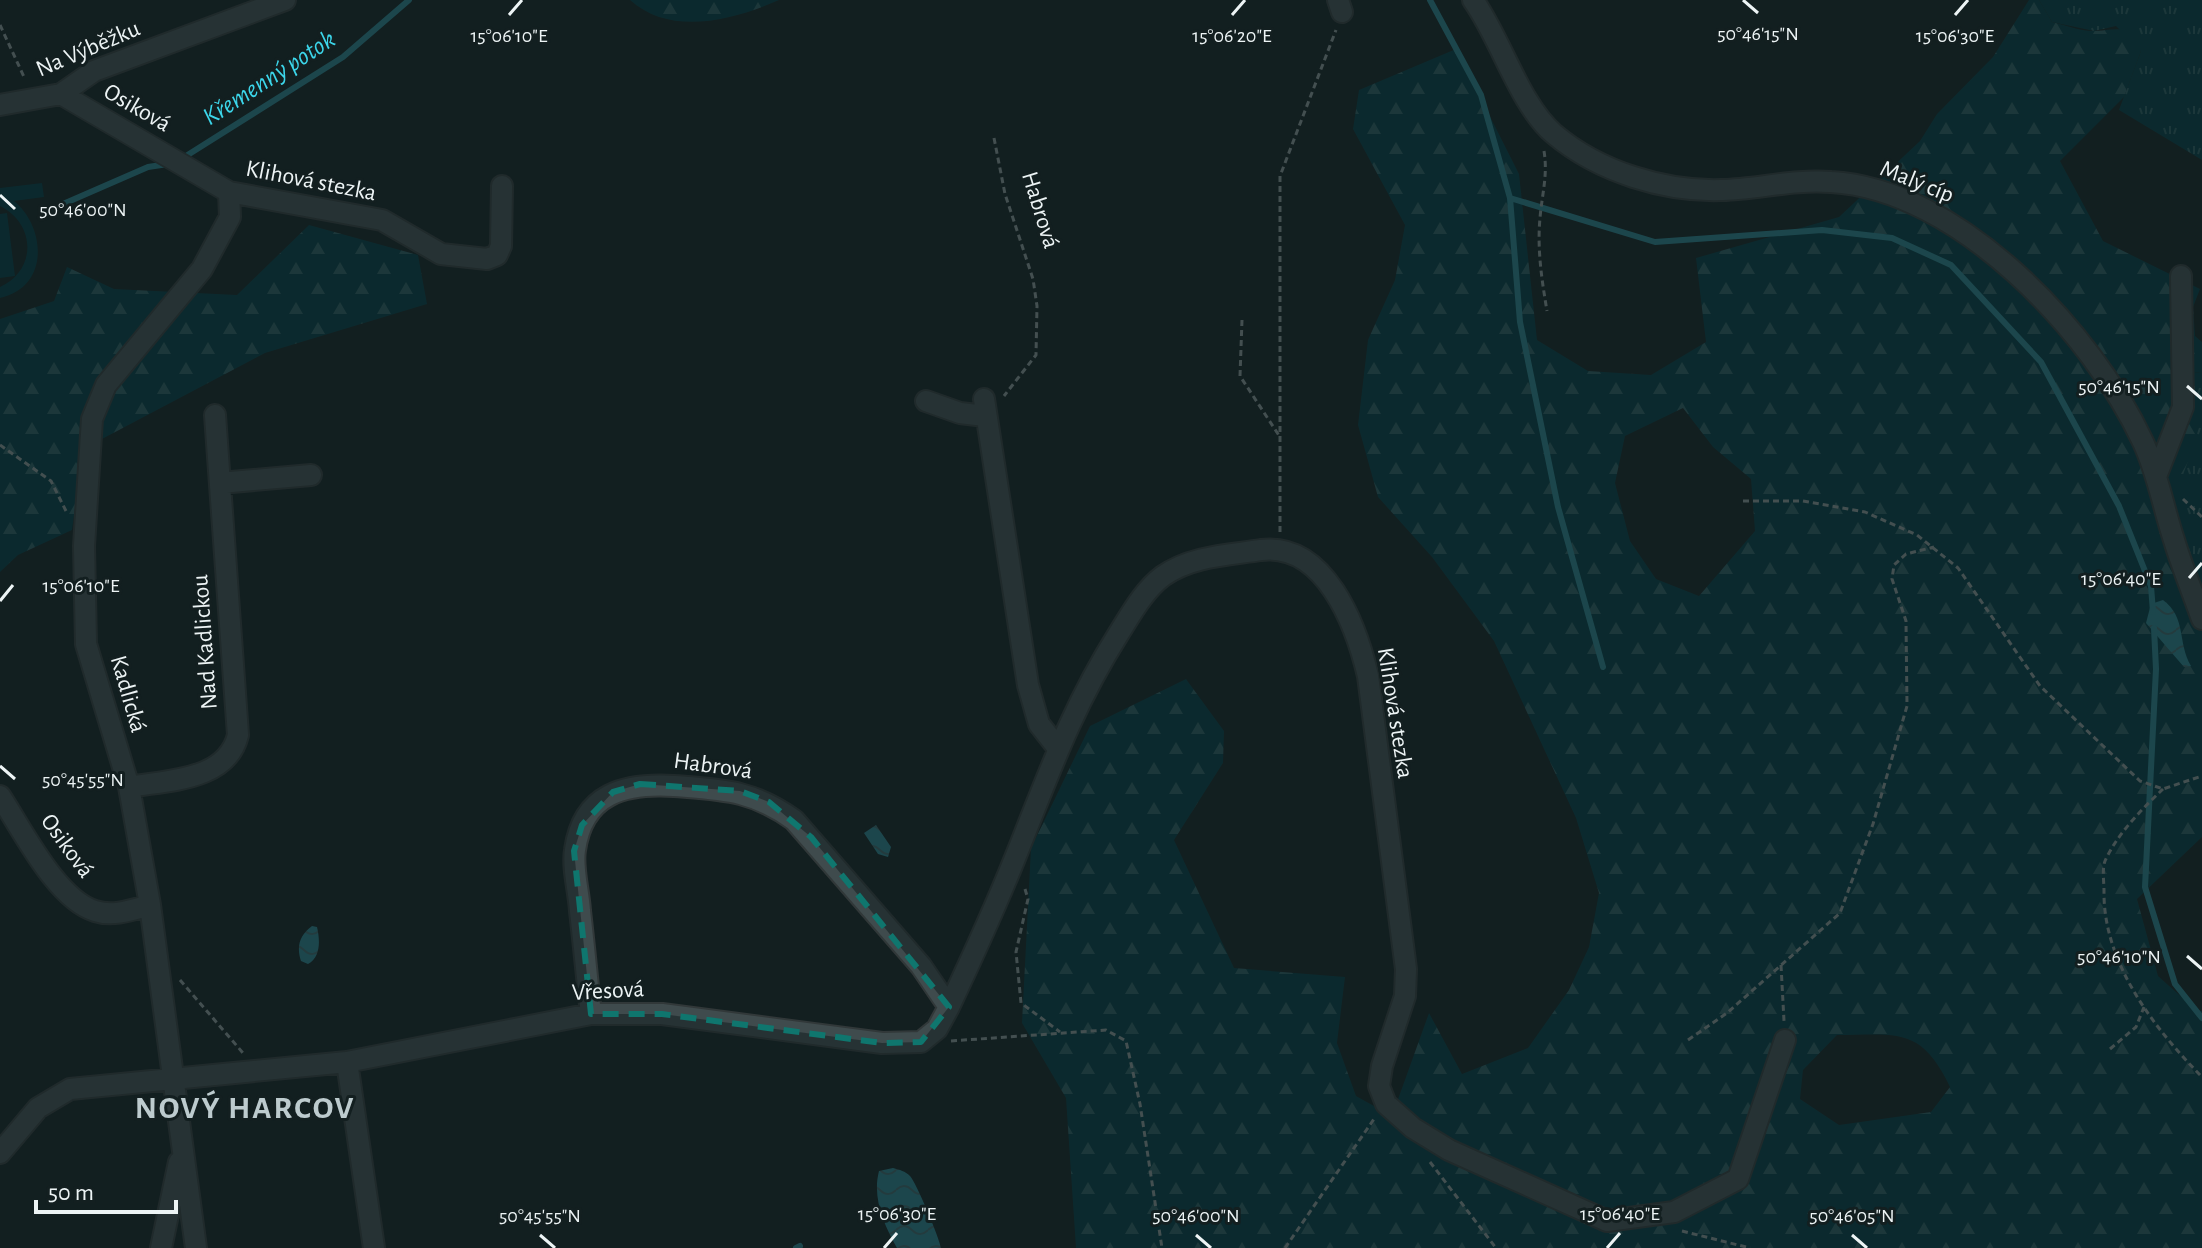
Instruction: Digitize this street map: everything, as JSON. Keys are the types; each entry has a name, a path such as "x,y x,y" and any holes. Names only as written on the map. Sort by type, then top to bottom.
{"street":[{"name":"Na Výběžku","path":"0,105 61,94 94,71 285,0"},
{"name":"Malý cíp","path":"1473,0 1537,115 1574,149 1663,186 1724,190 1833,182 1904,201 1958,227 2007,265 2076,340 2142,439 2157,474 2173,538 2202,619"},
{"name":"Osiková","path":"61,94 229,192"},
{"name":"Klihová stezka","path":"229,192 382,220 441,254 487,259 497,255 501,246 502,186"},
{"name":"Kadlická","path":"196,1248 150,905 129,787 86,644 84,546 92,419 106,385 202,269 230,217 229,192"},
{"path":"2157,474 2183,407 2181,276"},
{"path":"926,401 960,413 985,407 1028,685 1039,724 1057,747"},
{"name":"Nad Kadlickou","path":"129,787 209,772 235,750 238,735 215,415"},
{"path":"220,483 311,475"},
{"name":"Klihová stezka","path":"1280,548 1301,555 1319,571 1355,633 1368,676 1406,969 1405,996 1382,1066 1379,1086 1386,1104"},
{"path":"921,1042 937,1029 949,1007 1016,857 1057,747 1088,682 1138,603 1162,576 1190,562 1280,548"},
{"name":"Habrová","path":"591,1014 574,851 582,825 594,806 613,792 640,784 740,791 781,811 811,837 921,966 949,1007"},
{"name":"Osiková","path":"0,796 56,881 75,901 95,911 117,914 150,905"},
{"name":"Vřesová","path":"0,1153 38,1108 70,1089 347,1062 591,1014 662,1014 882,1043 921,1042"},
{"path":"1386,1104 1413,1128 1449,1150 1607,1221 1674,1212 1738,1179 1785,1040"},
{"path":"347,1062 374,1248"},
{"path":"161,1248 181,1149"}],"path":[{"path":"1280,548 1280,176 1340,6"},
{"path":"0,25 35,100"},
{"path":"1537,115 1547,170 1539,219 1540,267 1547,311"},
{"name":"Habrová","path":"985,407 1036,355 1033,279 1005,194 994,138"},
{"path":"1242,320 1240,376 1280,437"},
{"path":"0,445 51,481 84,546"},
{"path":"1743,501 1803,501 1865,512 1917,535 1958,568 2040,686 2140,781 2163,789"},
{"path":"1688,1040 1727,1013 1840,913 1868,839 1907,706 1906,621 1892,579 1894,565 1906,554 1934,547"},
{"path":"2202,776 2163,789 2127,829 2104,862 2104,910 2115,953 2144,1007 2167,1040 2202,1077"},
{"path":"1016,857 1028,899 1016,952 1021,1003 1060,1032"},
{"path":"1781,965 1785,1040"},
{"path":"177,976 259,1071"},
{"path":"2110,1049 2136,1027 2144,1007"},
{"path":"921,1042 1106,1030 1126,1041 1140,1104 1162,1248"},
{"path":"1285,1248 1386,1104"},
{"path":"1413,1128 1433,1168 1496,1248"}],"highlighted area":[{"path":"640,784 740,791 769,802 811,837 949,1007 921,1042 882,1043 662,1014 591,1014 574,851 582,825 613,792"}],"green space":[{"path":"630,0 779,0 722,19 683,22 646,11"},
{"path":"2029,0 2039,0 2052,22 2085,30 2118,29 2132,36 2141,51 2124,97 2060,161 2103,241 2200,289 2193,307 2195,336 2202,342 2202,372 2192,373 2196,439 2172,505 2202,596 2202,837 2137,899 2158,976 2195,1009 2202,1011 2202,1248 1076,1248 1066,1098 1022,1023 1031,848 1090,726 1186,679 1224,731 1223,763 1174,840 1234,968 1345,977 1337,1043 1356,1096 1392,1116 1429,1013 1462,1074 1528,1048 1569,990 1589,947 1599,893 1576,818 1494,641 1432,557 1378,497 1358,425 1368,340 1395,280 1405,225 1353,129 1359,90 1456,49 1519,174 1537,340 1588,371 1651,375 1706,342 1696,258 1839,217 1920,141 1937,114 1993,57","holes":["1683,408 1713,447 1751,479 1755,531 1699,596 1656,579 1630,541 1615,483 1625,436","1837,1035 1905,1038 1929,1053 1950,1087 1931,1112 1839,1125 1800,1099 1803,1070"]},
{"path":"2039,0 2202,0 2202,160 2119,110 2141,51 2116,26 2094,31 2052,22"},
{"path":"42,183 44,197 14,201 25,212 37,240 35,269 28,282 16,292 0,298 0,287 21,270 27,247 26,235 20,224 0,206 0,188"},
{"path":"7,213 15,276 0,278 0,214"},
{"path":"309,225 418,255 427,304 265,353 83,449 72,530 18,555 0,572 0,319 54,301 67,267 114,289 237,295"},
{"path":"2202,372 2202,596 2172,505 2192,373"}],"water":[{"path":"2163,600 2179,622 2191,666 2184,667 2146,623 2151,604"},
{"path":"876,825 891,847 888,857 878,854 864,833"},
{"path":"312,926 317,927 318,948 308,964 301,961 299,946"},
{"path":"893,1168 906,1173 913,1180 941,1248 897,1248 884,1221 877,1191 879,1171"}],"waterway":[{"name":"Křemenný potok","path":"186,156 343,57 409,0"},
{"path":"1430,0 1481,95 1510,198 1520,322 1558,507 1603,667"},
{"name":"Křemenný potok","path":"47,211 148,167 168,164"},
{"path":"1510,198 1655,242 1822,230 1892,238 1951,265 2041,362 2119,506 2151,586 2153,612"},
{"path":"2154,628 2156,669 2145,887 2175,984 2202,1018"},
{"path":"796,1248 800,1246"}],"district":[{"name":"NOVÝ HARCOV","path":"245,1108"}]}
